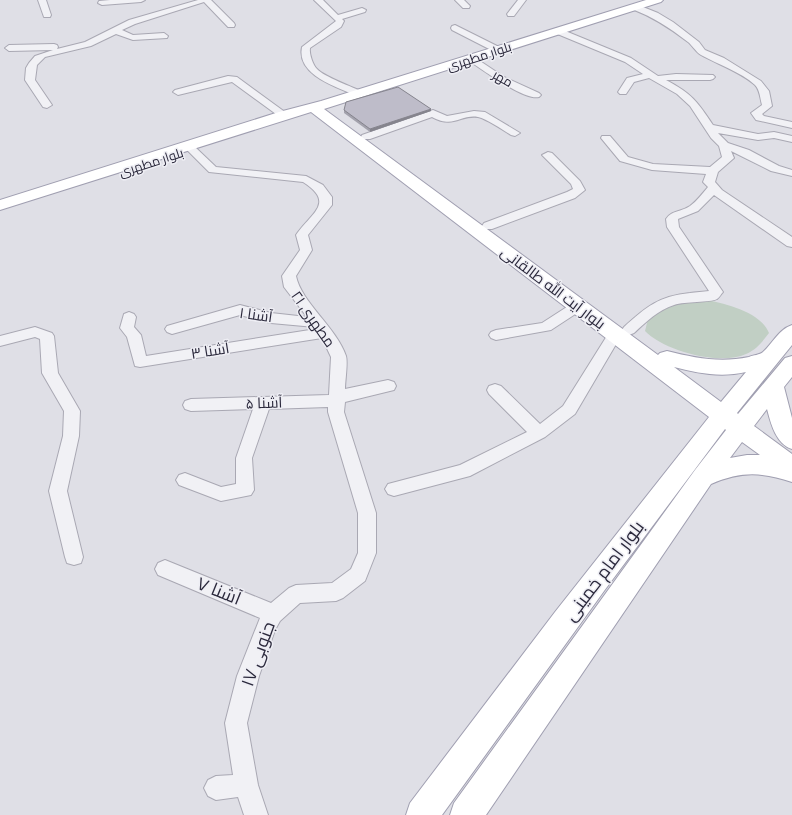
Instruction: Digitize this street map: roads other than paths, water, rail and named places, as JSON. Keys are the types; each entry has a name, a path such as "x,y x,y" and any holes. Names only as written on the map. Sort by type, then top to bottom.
{"main road":[{"name":"بلوار مطهری","path":"0,205 295,115 657,0"},
{"name":"بلوار مطهری","path":"0,210 191,149 284,115 314,108"},
{"name":"بلوار آیت الله طالقانی","path":"314,108 366,137 488,226 578,306 667,358 792,467"},
{"name":"بلوار آیت الله طالقانی","path":"314,108 735,416 792,450"},
{"name":"بلوار امام خمینی","path":"466,815 703,477 735,416 768,359 792,332"},
{"path":"667,358 694,365 719,368 745,365 768,359"},
{"name":"بلوار امام خمینی","path":"422,815 595,581 735,416 773,385 792,363"},
{"path":"773,385 778,408 787,434 792,440"},
{"path":"703,477 728,467 748,464 773,466 792,472"},
{"path":"595,581 618,598"}],"street":[{"path":"42,0 47,14"},
{"path":"102,3 141,0"},
{"path":"173,0 207,1 231,25"},
{"path":"318,0 340,21 338,25 306,47 305,52 312,70 319,75 360,94"},
{"path":"459,0 466,6"},
{"path":"511,14 522,0"},
{"path":"47,105 30,80 32,65 36,59 42,55 88,44 147,17 207,1"},
{"path":"635,7 670,24 696,44 702,52 721,60 758,83 764,92 767,106 756,112 760,118 792,125"},
{"path":"336,18 362,10"},
{"path":"456,28 498,50"},
{"path":"116,30 124,36 137,38 164,36"},
{"path":"558,31 628,60 653,77 680,92 694,104 710,128 724,145 728,158 712,171 709,182 718,192 792,244"},
{"path":"9,48 78,47"},
{"name":"مهر","path":"471,58 501,79 536,95"},
{"path":"623,92 630,80 670,76 691,78 710,77"},
{"path":"178,92 228,79 234,79 284,115"},
{"path":"366,137 433,113 443,119 450,120 475,113 481,114 515,133"},
{"path":"710,128 758,137 774,134 792,138"},
{"path":"606,138 624,159 652,167 712,171"},
{"path":"724,145 747,154 768,166 783,172 792,173"},
{"name":"مطهری ۲۱","path":"191,149 213,170 306,179 319,187 326,198 326,205 302,236 306,250 289,276 291,287 323,327 339,358 337,403"},
{"path":"488,226 571,195 578,190 576,183 548,155"},
{"path":"394,489 464,471 539,433 568,410 622,332 653,309 670,301 689,297 712,296 716,292 673,227 672,218 675,215 687,213 697,208 714,187"},
{"path":"496,335 546,327 578,306"},
{"name":"آشنا ۱","path":"172,329 240,310 271,318 323,327"},
{"name":"آشنا ۳","path":"129,317 127,328 134,335 140,362 323,327"},
{"path":"0,341 35,332 47,336 50,373 72,411 71,436 58,491 74,557"},
{"name":"آشنا ۵","path":"191,405 337,403 388,386"},
{"path":"495,390 539,433"},
{"path":"185,480 221,494 245,490 244,458 263,403"},
{"name":"جنوبی ۱۷","path":"256,815 246,785 236,723 248,676 266,626 273,614 296,594 336,592 358,575 367,553 367,513 337,403"},
{"name":"آشنا ۷","path":"165,569 273,614"},
{"path":"216,788 246,785"}]}
